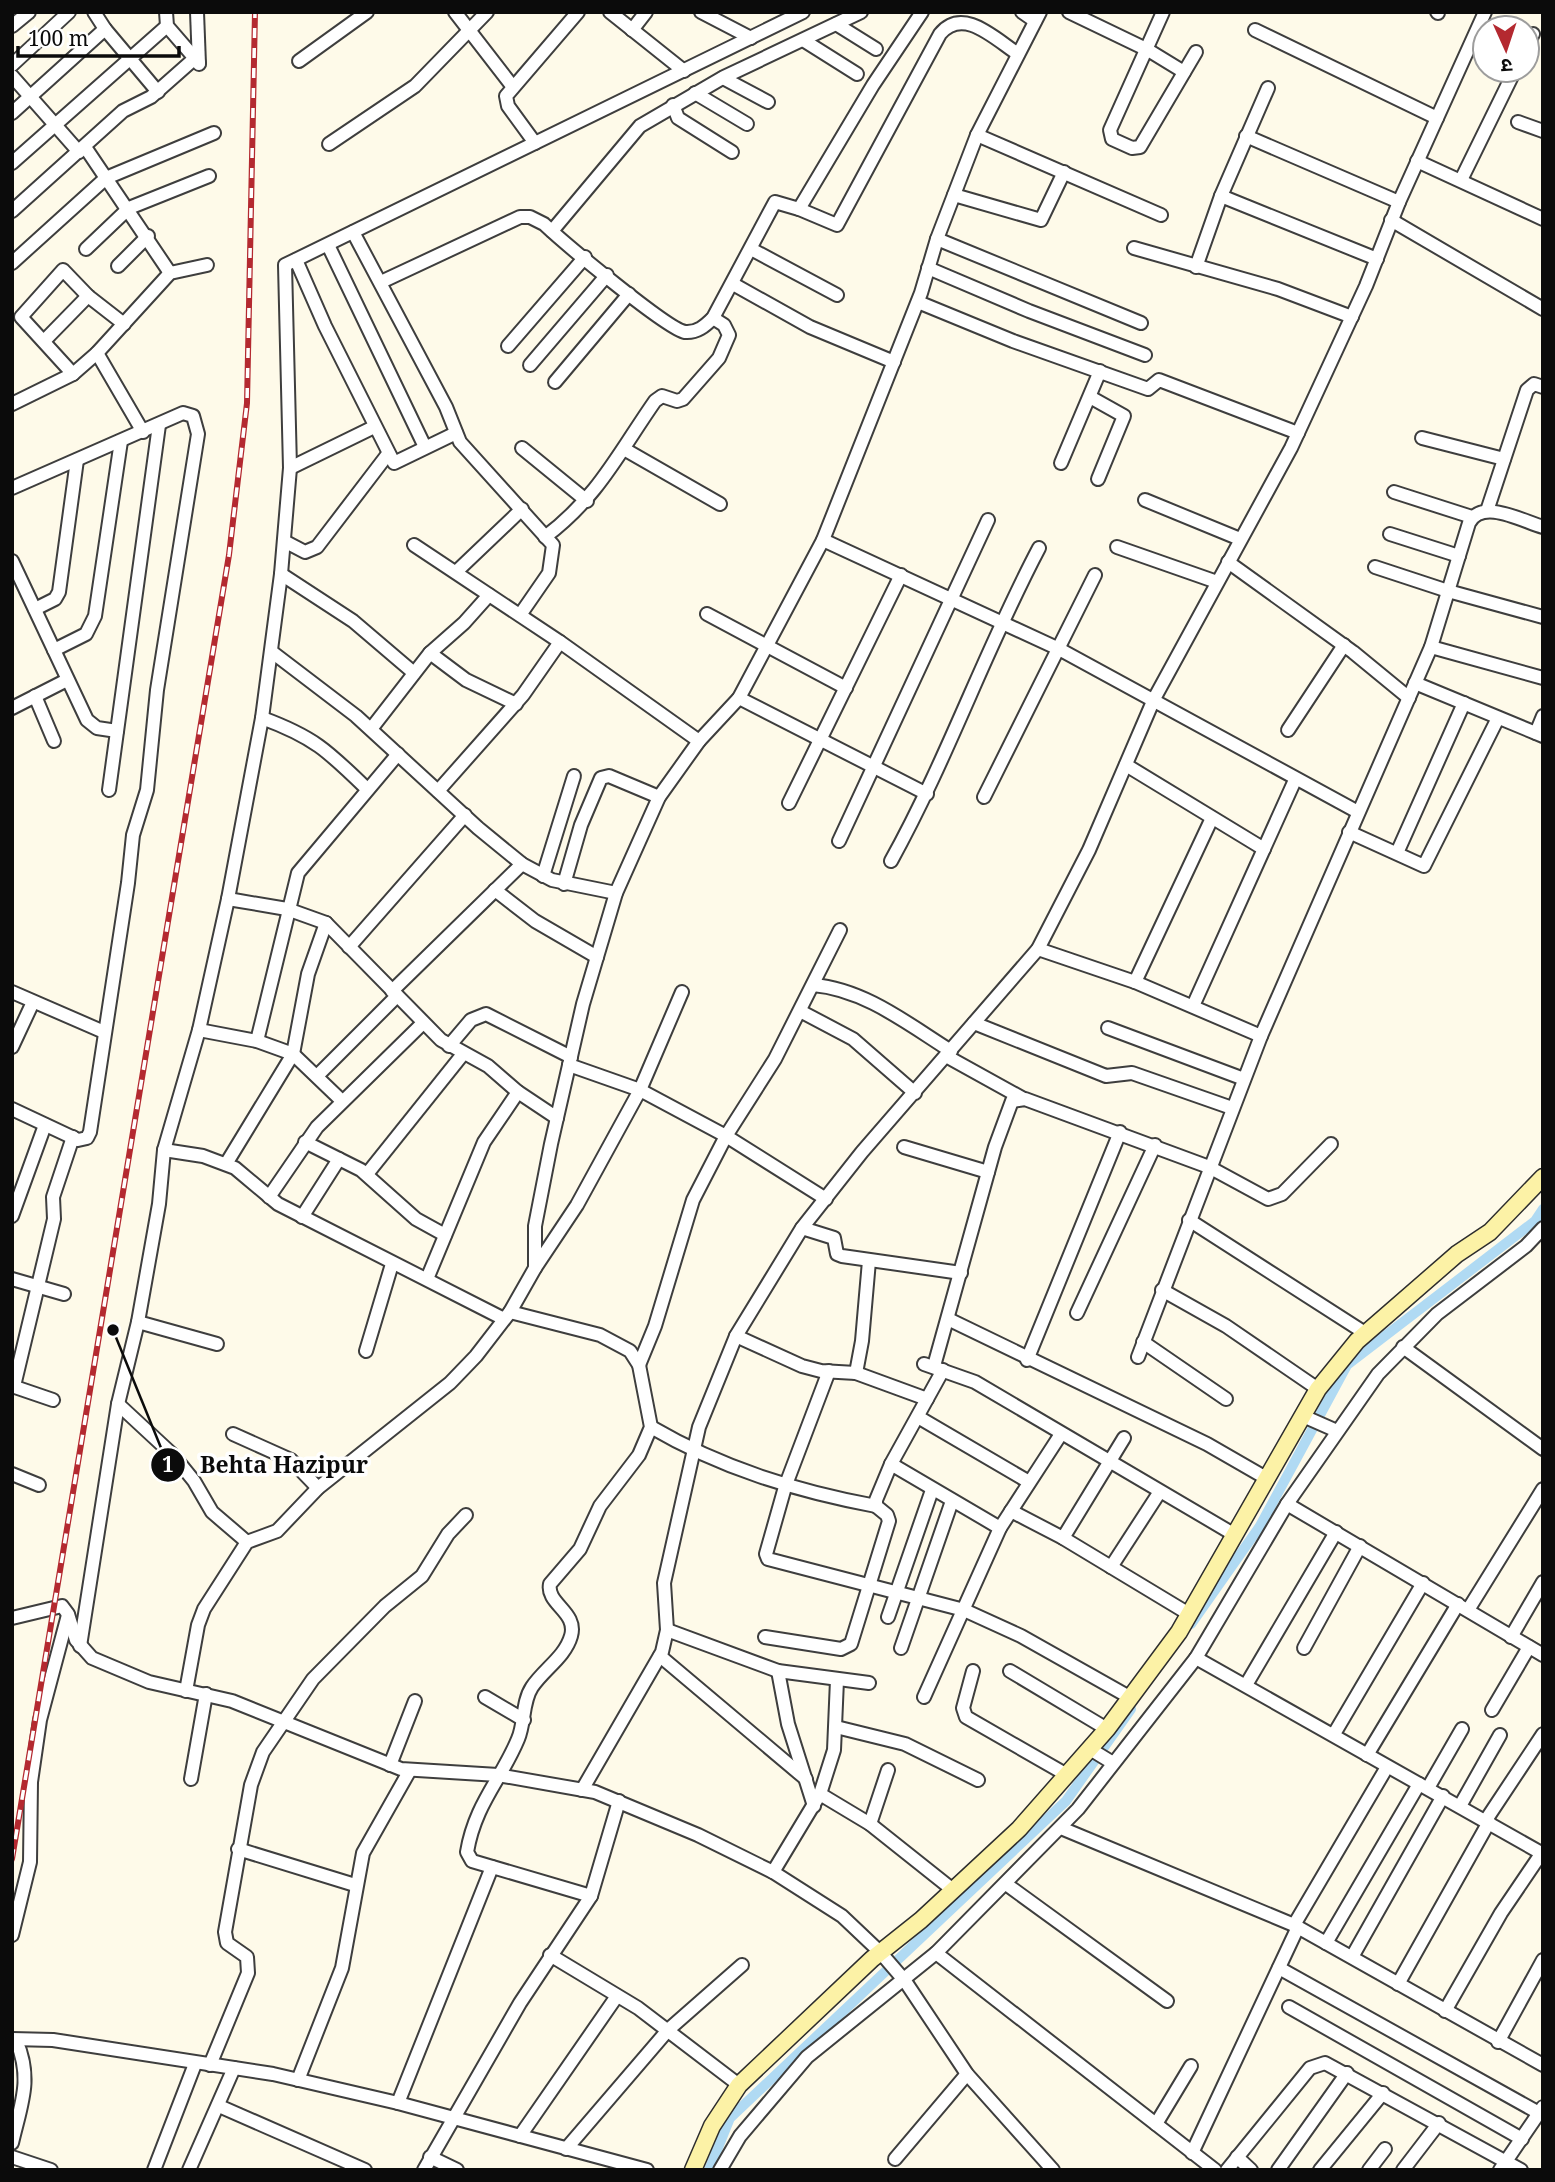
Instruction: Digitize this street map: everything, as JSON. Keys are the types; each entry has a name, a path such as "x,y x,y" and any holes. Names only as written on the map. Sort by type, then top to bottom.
{"street":[{"path":"12,26 29,12"},
{"path":"12,65 69,12"},
{"path":"94,12 158,92"},
{"path":"12,163 55,128 130,58 166,19 199,64 197,12"},
{"path":"299,61 367,12"},
{"path":"455,12 513,87"},
{"path":"329,144 415,86 471,32 487,12"},
{"path":"535,143 505,103 506,96 578,12"},
{"path":"610,12 684,71"},
{"path":"632,30 646,12"},
{"path":"80,1646 118,1404 138,1322 159,1204 164,1150 199,1030 228,899 272,652 290,468 285,265 803,12"},
{"path":"552,231 640,125 723,78 861,12"},
{"path":"799,209 874,84 922,12"},
{"path":"535,1268 535,1226 557,1118 597,957 616,893 659,797 699,741 738,698 823,540 918,302 937,239 977,135 1037,17 1022,12"},
{"path":"1069,12 1148,50 1184,72"},
{"path":"1163,12 1109,136 1132,149 1140,147 1196,52"},
{"path":"582,1790 660,1656 667,1630 664,1583 693,1452 714,1383 736,1336 802,1228 862,1152 1038,949 1089,850 1154,699 1298,433 1352,317 1391,220 1485,12"},
{"path":"704,13 751,38"},
{"path":"381,282 520,217 539,220 629,294 680,330 698,330 713,318 776,201 837,225 947,26 959,21 972,24 1018,54"},
{"path":"836,24 876,49"},
{"path":"12,113 105,29"},
{"path":"1255,30 1437,118"},
{"path":"803,40 857,74"},
{"path":"12,211 131,105 158,92 194,59"},
{"path":"12,76 55,128 82,150 106,178 148,236 170,273"},
{"path":"723,78 768,102"},
{"path":"1461,180 1508,84"},
{"path":"1196,267 1221,196 1268,88"},
{"path":"695,93 747,124"},
{"path":"673,106 678,118 732,152"},
{"path":"1518,122 1543,131"},
{"path":"12,263 106,178 214,133"},
{"path":"977,135 1161,215"},
{"path":"1246,136 1399,202"},
{"path":"1417,161 1543,219"},
{"path":"954,195 1041,220 1064,172"},
{"path":"86,248 129,208 209,176"},
{"path":"1221,196 1377,259"},
{"path":"1391,220 1543,309"},
{"path":"353,232 381,282 456,433 468,452 522,509 554,552 549,573 520,615"},
{"path":"118,266 148,236"},
{"path":"937,239 1141,323"},
{"path":"328,245 425,447"},
{"path":"1134,247 1278,289 1352,317"},
{"path":"751,250 837,295"},
{"path":"508,346 585,257"},
{"path":"296,260 374,427 394,463 456,433"},
{"path":"12,404 73,374 97,353 170,273 207,265"},
{"path":"929,268 1029,311 1145,355"},
{"path":"73,374 21,317 63,270 88,296 124,324"},
{"path":"530,365 607,275"},
{"path":"733,284 810,327 894,362"},
{"path":"555,382 629,294"},
{"path":"44,341 88,296"},
{"path":"918,302 1013,341 1148,389 1159,380 1298,433"},
{"path":"545,537 587,501 658,398 683,399 719,358 729,335 724,325 713,318"},
{"path":"97,353 143,432"},
{"path":"1061,463 1100,371"},
{"path":"1487,511 1527,390 1534,384 1543,387"},
{"path":"1090,397 1124,416 1098,479"},
{"path":"12,488 183,413 189,414 197,424 198,434 157,690 147,790 131,844 128,883 90,1132 83,1140 12,1109"},
{"path":"109,790 159,425"},
{"path":"290,468 374,427"},
{"path":"1422,438 1504,459"},
{"path":"54,650 86,634 95,616 121,440"},
{"path":"522,448 587,501"},
{"path":"624,449 720,504"},
{"path":"284,541 305,552 317,547 388,454"},
{"path":"35,609 55,599 59,592 77,460"},
{"path":"1394,492 1472,517 1487,511 1542,525"},
{"path":"1146,500 1240,539"},
{"path":"456,572 522,509"},
{"path":"1138,1357 1261,1036 1431,647 1472,517"},
{"path":"839,841 988,520"},
{"path":"1390,534 1459,556"},
{"path":"823,540 1059,649 1358,812"},
{"path":"414,545 560,642 699,741"},
{"path":"1117,547 1217,582"},
{"path":"891,861 927,794 1003,621 1039,548"},
{"path":"12,561 67,680 92,725 117,731"},
{"path":"1227,562 1344,645 1409,698"},
{"path":"1375,567 1448,592 1543,617"},
{"path":"281,574 353,621 414,673"},
{"path":"789,803 901,575"},
{"path":"984,797 1095,575"},
{"path":"371,729 430,653 464,623 489,595"},
{"path":"706,614 846,688"},
{"path":"438,791 516,704 560,642"},
{"path":"1288,730 1344,645"},
{"path":"1431,647 1543,678"},
{"path":"272,652 371,729 522,864 564,884 616,893"},
{"path":"430,653 466,680 516,704"},
{"path":"12,708 67,680"},
{"path":"1415,683 1539,735 1543,716"},
{"path":"34,696 54,741"},
{"path":"738,698 927,794"},
{"path":"1397,853 1464,704"},
{"path":"262,718 301,732 315,741 368,789"},
{"path":"1349,832 1424,866 1497,718"},
{"path":"257,1041 287,909 302,867 398,754"},
{"path":"1126,765 1264,849"},
{"path":"543,876 574,776"},
{"path":"564,884 580,825 601,778 609,776 659,797"},
{"path":"1193,1006 1295,780"},
{"path":"349,947 465,815"},
{"path":"1135,982 1212,818"},
{"path":"317,1075 522,864"},
{"path":"495,890 535,921 597,957"},
{"path":"228,899 287,909 326,923 394,994 449,1046 488,1066 518,1092 557,1118"},
{"path":"226,1164 293,1054 308,974 326,923"},
{"path":"639,1365 655,1326 687,1215 726,1136 775,1059 840,930"},
{"path":"1038,949 1135,982 1261,1036"},
{"path":"813,985 838,987 886,1011 1022,1098 1209,1167 1259,1195 1276,1198 1331,1144"},
{"path":"12,992 104,1032"},
{"path":"186,1691 198,1625 204,1609 247,1542 277,1531 318,1488 450,1383 507,1315 577,1205 640,1090 682,992"},
{"path":"12,1047 33,1002"},
{"path":"800,1011 853,1039 915,1093"},
{"path":"449,1046 471,1020 486,1014 570,1061 640,1090 726,1136 826,1199"},
{"path":"269,1197 305,1142 342,1101 423,1023"},
{"path":"974,1023 1106,1076 1132,1073 1232,1108"},
{"path":"1108,1028 1244,1079"},
{"path":"199,1030 257,1041 293,1054 342,1101"},
{"path":"367,1174 463,1054"},
{"path":"427,1279 484,1142 518,1092"},
{"path":"876,1506 891,1464 926,1399 988,1172 1009,1107 1012,1101 1022,1098"},
{"path":"12,1216 45,1125"},
{"path":"1027,1360 1120,1132"},
{"path":"53,1400 13,1386 54,1219 53,1197 73,1137"},
{"path":"305,1142 367,1174 416,1219 445,1235"},
{"path":"1077,1313 1154,1145"},
{"path":"904,1147 988,1172"},
{"path":"164,1150 186,1152 226,1164 244,1174 269,1197 302,1217 392,1264 507,1315 613,1340 630,1351 639,1365 650,1427 639,1455 600,1506 580,1549 550,1584 551,1595 569,1615 572,1632 562,1653 532,1687 517,1742 484,1800 467,1852 468,1859 592,1896"},
{"path":"302,1217 339,1159"},
{"path":"693,2170 712,2126 739,2085 892,1966 936,1953 1061,1828 1102,1757 1196,1658 1287,1504 1320,1423 1318,1389 1365,1333 1457,1254 1490,1232 1543,1177"},
{"path":"1189,1220 1365,1333"},
{"path":"802,1228 834,1238 837,1254 842,1256 961,1273"},
{"path":"1102,1757 1107,1729 1189,1614 1266,1478 1320,1423 1378,1374 1437,1314 1526,1246 1543,1228"},
{"path":"856,1373 862,1341 869,1261"},
{"path":"366,1351 392,1264"},
{"path":"12,1279 64,1294"},
{"path":"1162,1290 1226,1326 1318,1389"},
{"path":"948,1319 1027,1360 1207,1444 1266,1478"},
{"path":"138,1322 217,1344"},
{"path":"736,1336 802,1366 856,1373 926,1399"},
{"path":"1143,1342 1226,1399"},
{"path":"1403,1347 1542,1445"},
{"path":"934,1366 975,1382 1109,1464 1235,1535"},
{"path":"829,1371 785,1487 766,1553 768,1559 964,1610 1021,1636 1131,1698"},
{"path":"118,1404 173,1455 194,1481 212,1512 247,1542"},
{"path":"918,1417 1029,1482"},
{"path":"650,1427 693,1452 785,1487 876,1506 889,1519 871,1586 849,1647 765,1637"},
{"path":"233,1434 291,1460 318,1488"},
{"path":"924,1697 939,1657 964,1610 1000,1528 1061,1434"},
{"path":"1063,1538 1124,1438"},
{"path":"891,1464 1000,1528"},
{"path":"12,1474 39,1485"},
{"path":"1367,1755 1543,1489"},
{"path":"888,1616 932,1490"},
{"path":"1111,1567 1159,1493"},
{"path":"901,1648 951,1501"},
{"path":"1287,1504 1543,1655"},
{"path":"1011,1511 1063,1538 1189,1614"},
{"path":"210,2065 248,1973 247,1957 227,1943 225,1932 238,1849 255,1769 283,1720 313,1679 384,1606 422,1576 448,1534 466,1515"},
{"path":"1246,1685 1336,1532"},
{"path":"1304,1648 1360,1546"},
{"path":"1511,1637 1543,1582"},
{"path":"1334,1734 1423,1583"},
{"path":"12,1618 57,1606 65,1609 80,1646 99,1662 149,1682 206,1695 283,1720 390,1765 410,1770 498,1775 582,1790 619,1801 773,1872 842,1916 892,1966 967,2074 1053,2170"},
{"path":"12,1935 30,1861 31,1782 40,1720 68,1615"},
{"path":"667,1630 778,1671 869,1683"},
{"path":"1492,1710 1528,1647"},
{"path":"660,1656 806,1779"},
{"path":"1196,1658 1488,1821 1540,1853"},
{"path":"778,1671 785,1711 806,1779 817,1800 870,1824 953,1890"},
{"path":"973,1671 962,1708 966,1717 1067,1775"},
{"path":"1010,1671 1107,1729"},
{"path":"773,1872 817,1800 830,1765 836,1727 837,1680"},
{"path":"191,1779 206,1695"},
{"path":"485,1697 524,1720"},
{"path":"390,1765 415,1702"},
{"path":"836,1727 905,1744 978,1780"},
{"path":"1326,1943 1462,1729"},
{"path":"1398,1984 1488,1821 1543,1734"},
{"path":"1460,1806 1500,1735"},
{"path":"720,2170 740,2136 807,2057 892,1966 953,1890 1019,1829 1067,1775 1102,1757"},
{"path":"1192,2153 1296,1926 1387,1767"},
{"path":"298,2080 342,1968 355,1885 363,1853 410,1770"},
{"path":"870,1824 888,1770"},
{"path":"1352,1957 1443,1796"},
{"path":"424,2170 452,2118 550,1955 592,1896 619,1801"},
{"path":"1061,1828 1296,1926 1543,2065"},
{"path":"1445,2011 1501,1913 1540,1853 1543,1839"},
{"path":"238,1849 355,1885"},
{"path":"398,2103 492,1867"},
{"path":"1006,1884 1167,2001"},
{"path":"936,1953 1215,2170"},
{"path":"550,1955 668,2030 739,2085"},
{"path":"1498,2042 1543,1960"},
{"path":"566,2149 668,2030 742,1965"},
{"path":"1279,1968 1541,2110 1503,2166"},
{"path":"520,2136 617,1996"},
{"path":"1289,2007 1522,2139"},
{"path":"12,2143 27,2080 24,2060 14,2040 53,2040 298,2080 398,2103 646,2170"},
{"path":"1227,2170 1310,2068 1325,2063 1439,2123 1503,2166 1521,2170"},
{"path":"154,2170 195,2064"},
{"path":"1156,2124 1191,2066"},
{"path":"189,2170 234,2068"},
{"path":"1278,2170 1347,2073"},
{"path":"895,2159 967,2074"},
{"path":"1320,2170 1383,2093"},
{"path":"219,2106 365,2170"},
{"path":"1403,2170 1439,2123"},
{"path":"1369,2170 1385,2149"},
{"path":"12,2157 51,2170"},
{"path":"430,2157 457,2170"},
{"path":"1237,2157 1251,2170"}],"waterway":[{"path":"1191,1624 1260,1526 1347,1365 1535,1221 1543,1209"},
{"path":"709,2170 730,2118 1066,1801 1131,1709"}],"railway":[{"path":"12,1859 229,555 247,403 255,12"}],"place":[{"name":"Behta Hazipur","path":"113,1330"}]}
